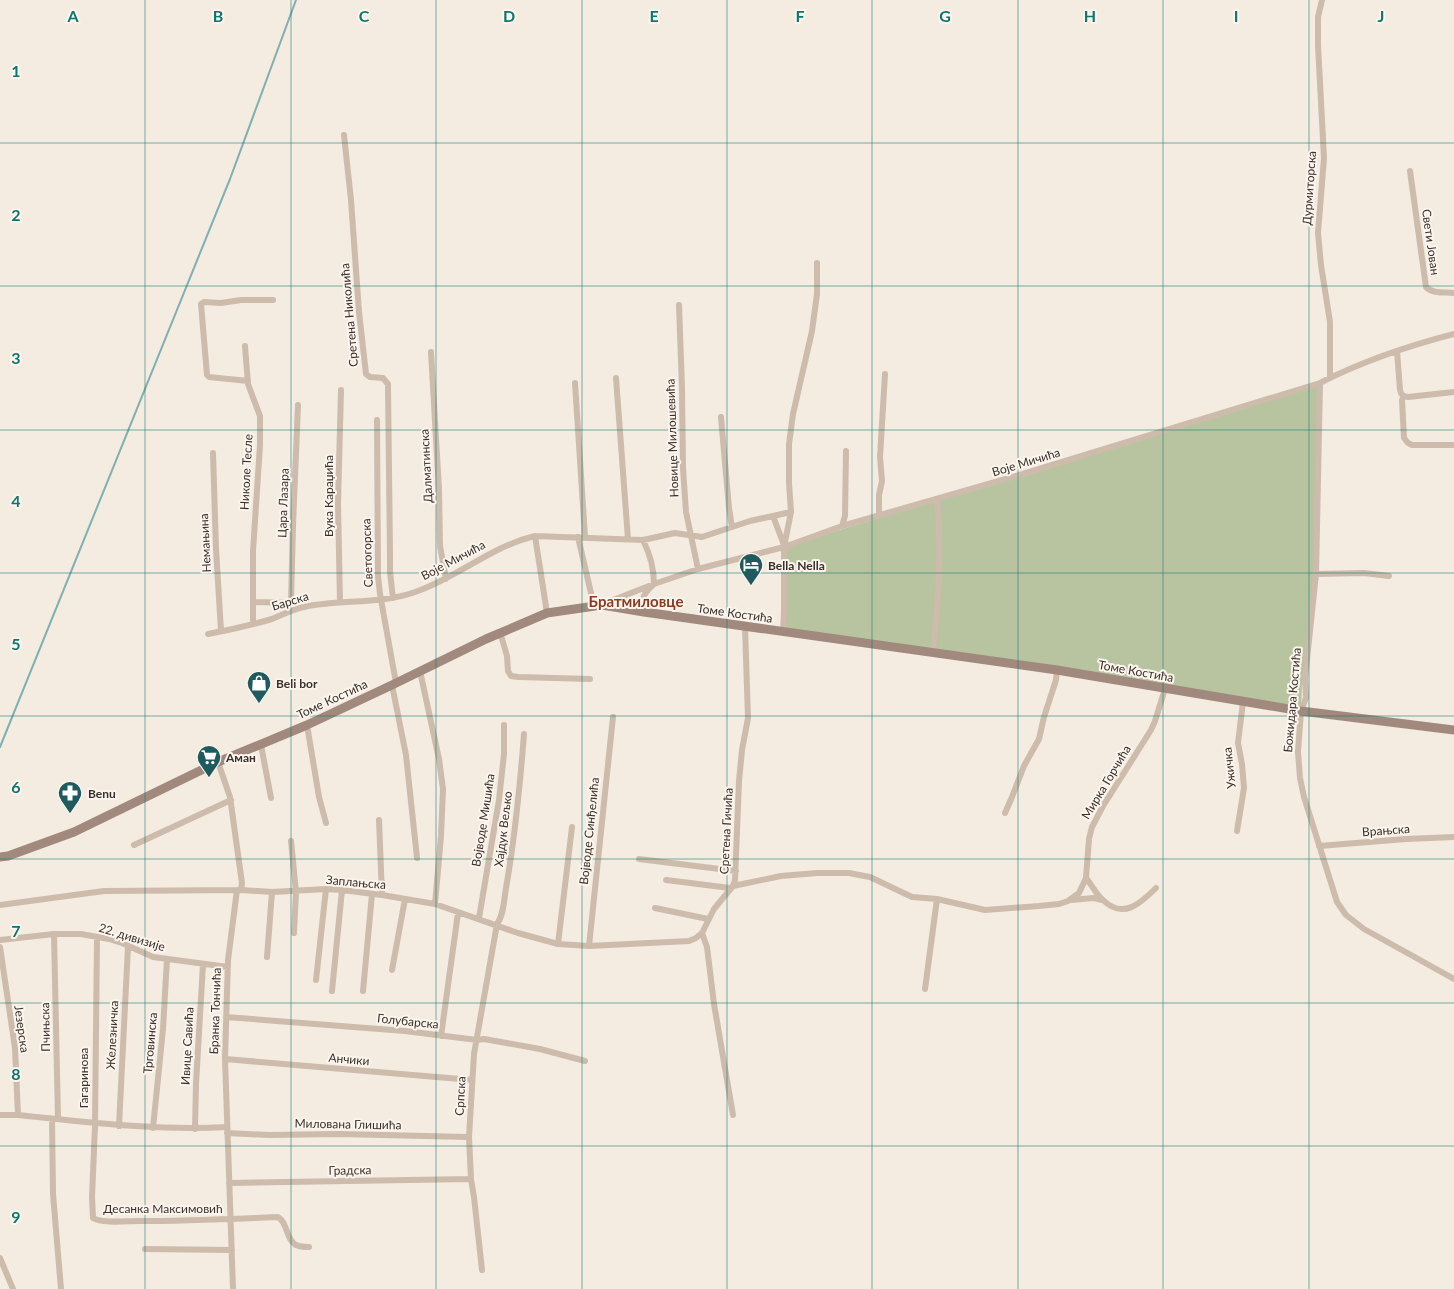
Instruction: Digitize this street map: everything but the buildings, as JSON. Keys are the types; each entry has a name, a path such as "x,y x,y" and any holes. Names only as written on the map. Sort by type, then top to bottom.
{"street":[{"name":"Дурмиторска","path":"1322,0 1318,17 1318,45 1324,158 1318,233 1330,322 1330,378"},
{"name":"Сретена Николића","path":"344,135 366,374 367,376 383,378 388,384 390,554 393,598"},
{"name":"Свети Јован","path":"1410,171 1427,290 1431,292 1454,293"},
{"path":"783,632 784,547 792,512 790,444 792,424 812,331 817,264"},
{"path":"248,381 209,377 207,375 201,304 204,302 273,300"},
{"name":"Новице Милошевића","path":"679,305 683,468 686,512 698,569"},
{"name":"Воје Мичића","path":"598,605 698,569 784,547 842,526 937,500 1171,430 1320,383 1356,366 1416,344 1454,334"},
{"name":"Николе Тесле","path":"245,346 248,381 260,416 260,445 253,551 254,624"},
{"path":"1397,351 1401,394 1408,397 1454,392"},
{"name":"Далматинска","path":"431,352 439,490 440,546 446,579"},
{"path":"879,516 879,495 882,481 880,457 884,374"},
{"path":"616,378 628,539"},
{"path":"575,383 585,537"},
{"name":"Божидара Костића","path":"1320,383 1316,574 1305,678 1306,698 1301,711 1298,752 1299,771 1304,796 1337,902 1346,915 1364,929 1454,979"},
{"name":"Вука Караџића","path":"340,602 338,503 341,390"},
{"path":"1404,396 1402,400 1404,438 1408,444 1454,446"},
{"name":"Цара Лазара","path":"292,602 298,405"},
{"path":"721,418 732,527"},
{"name":"Светогорска","path":"377,420 378,576 406,755 417,858"},
{"path":"842,526 845,516 846,451"},
{"name":"Немањина","path":"213,453 221,632"},
{"path":"933,652 940,583 940,530 937,500"},
{"name":"Воје Мичића","path":"381,599 393,598 418,591 446,579 499,549 523,538 535,536 578,536 642,540 675,533 702,537 750,521 792,512"},
{"path":"772,516 784,547"},
{"path":"535,536 547,613"},
{"path":"578,536 598,605"},
{"path":"642,540 649,553 654,574 654,584 646,591 643,598 644,612"},
{"path":"1316,574 1364,573 1389,576"},
{"name":"Барска","path":"208,634 254,624 301,607 381,599"},
{"path":"253,602 292,602 301,607"},
{"name":"Томе Костића","path":"0,857 8,856 74,832 218,762 261,745 394,684 500,632 547,613 598,605 1057,670 1301,711 1454,730"},
{"name":"Сретена Гичића","path":"702,934 714,909 731,887 736,871 739,781 748,718 745,627"},
{"path":"500,632 507,656 508,671 511,676 590,679"},
{"path":"1004,813 1038,739 1056,680 1057,670"},
{"path":"420,671 439,759 443,789 435,904"},
{"name":"Мирка Горчића","path":"1070,900 1079,893 1086,878 1089,839 1092,827 1151,730 1165,689"},
{"name":"Ужичка","path":"1237,831 1244,788 1238,743 1243,702"},
{"name":"Војводе Синђелића","path":"589,946 613,717"},
{"path":"307,724 319,797 326,823"},
{"name":"Војводе Мишића","path":"479,918 502,778 504,725"},
{"name":"Хајдук Вељко","path":"497,924 502,913 508,880 524,734"},
{"path":"261,745 271,798"},
{"name":"Бранка Тончића","path":"218,762 231,800 242,883 239,890 228,967 225,1059 234,1289"},
{"path":"134,845 231,800"},
{"path":"379,820 382,895"},
{"path":"558,944 572,827"},
{"name":"Врањска","path":"1319,846 1454,837"},
{"path":"291,841 296,892 294,933"},
{"path":"639,859 736,871"},
{"path":"666,880 731,887 781,876 849,872 870,877 912,897 986,910 1015,909 1094,898 1116,908 1126,909 1140,904 1156,888"},
{"path":"1086,878 1102,900"},
{"path":"316,980 326,889"},
{"name":"Заплањска","path":"0,905 104,891 239,890 296,892 326,889 405,898 435,904 558,944 589,946 689,941 702,934"},
{"path":"332,990 342,890"},
{"path":"267,957 272,892"},
{"path":"363,991 372,894"},
{"path":"392,970 405,898"},
{"path":"925,989 937,900"},
{"path":"655,908 708,919"},
{"path":"441,1036 458,913"},
{"name":"Српска","path":"482,1270 471,1179 469,1137 474,1054 497,924"},
{"name":"22. дивизије","path":"0,940 54,934 81,934 109,939 153,957 228,967"},
{"name":"Пчињска","path":"54,934 55,1119 53,1194 61,1289"},
{"path":"702,934 707,947 714,1004 733,1115"},
{"name":"Гагаринова","path":"95,1220 92,1213 92,1197 97,937"},
{"name":"Железничка","path":"119,1126 128,946"},
{"name":"Језерска","path":"0,949 15,1048 18,1115"},
{"name":"Трговинска","path":"153,1128 163,1029 167,959"},
{"name":"Ивице Савића","path":"195,1129 203,964"},
{"name":"Голубарска","path":"226,1017 405,1031 477,1040 484,1038 540,1049 585,1061"},
{"name":"Анчики","path":"225,1059 472,1080"},
{"name":"Милована Глишића","path":"0,1115 18,1115 119,1126 227,1130 269,1135 339,1134 469,1137"},
{"name":"Градска","path":"229,1183 471,1179"},
{"name":"Десанка Максимовић","path":"95,1220 127,1222 278,1217 282,1219 293,1243 297,1246 308,1247"},
{"path":"144,1249 232,1250"},
{"path":"0,1258 13,1289"}],"green space":[{"path":"1320,383 1316,574 1302,687 1301,711 783,632 784,547"}],"waterway":[{"path":"0,747 230,179 296,0"}],"place":[{"name":"Bella Nella","path":"751,586"},
{"name":"Beli bor","path":"259,704"},
{"name":"Аман","path":"209,778"},
{"name":"Benu","path":"70,814"}],"district":[{"name":"Братмиловце","path":"636,601"}]}
